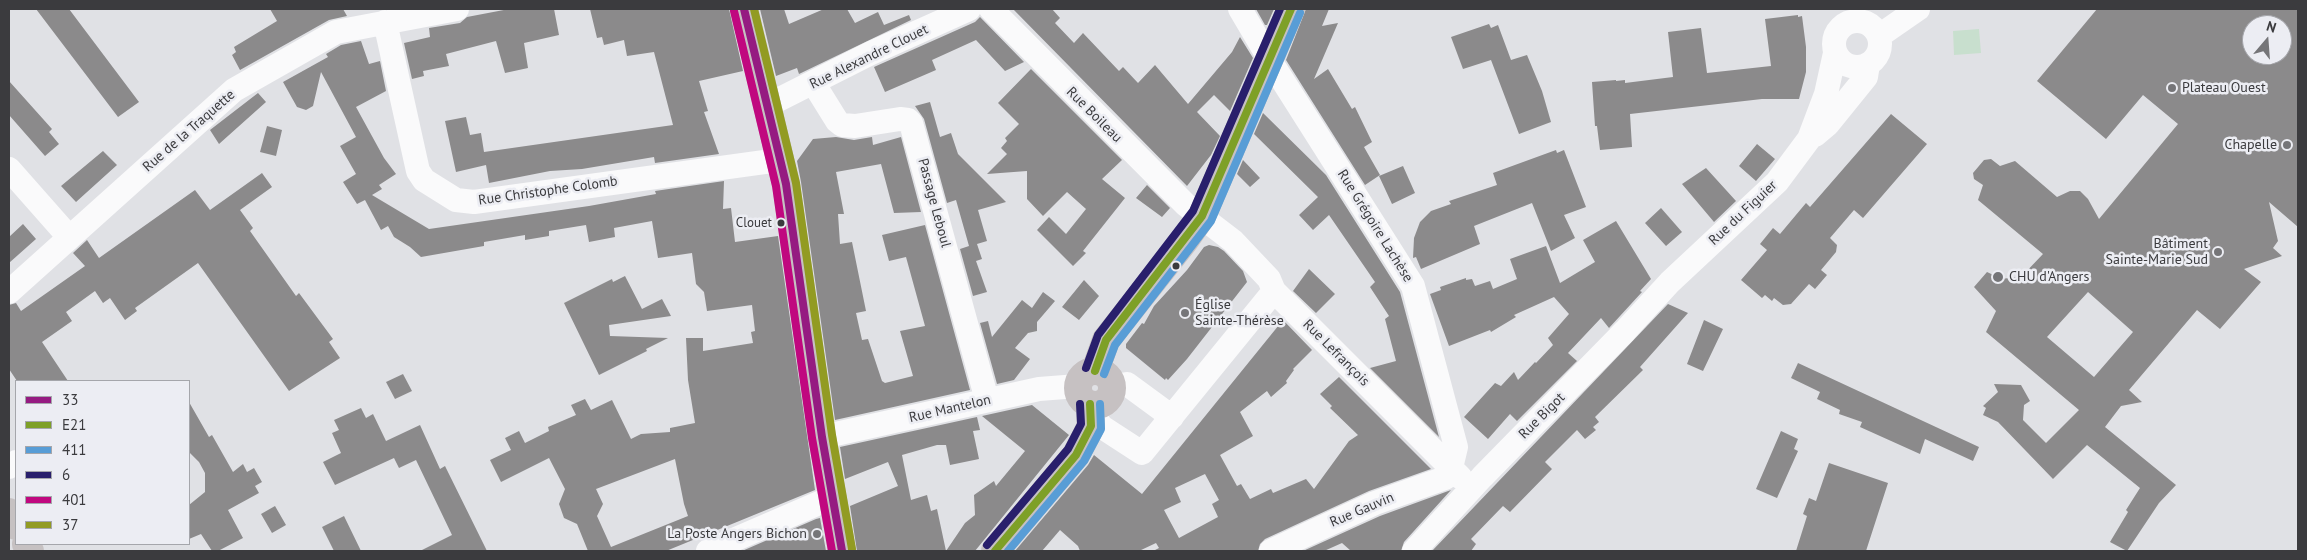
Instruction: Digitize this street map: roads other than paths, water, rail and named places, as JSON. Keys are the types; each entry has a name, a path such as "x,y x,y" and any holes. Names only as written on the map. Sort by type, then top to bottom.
{"main road":[{"path":"744,9 786,184 822,437 842,551"},
{"path":"995,551 1076,455 1091,426 1093,393 1106,340 1202,216 1291,9"},
{"path":"9,512 15,524"}],"street":[{"name":"Rue de la Traquette","path":"9,292 234,90 336,32 457,9"},
{"name":"Rue Alexandre Clouet","path":"768,105 814,84 871,54 936,16 969,9"},
{"name":"Rue Boileau","path":"990,9 1134,155 1186,205 1202,216"},
{"name":"Rue Grégoire Lachèse","path":"1240,9 1269,58 1414,286 1456,447 1452,470"},
{"path":"1832,9 1835,43 1849,66 1868,64"},
{"path":"1835,43 1841,26 1849,21 1867,22 1879,36 1918,9"},
{"name":"Rue Christophe Colomb","path":"386,22 418,171 424,180 456,200 474,202 779,160"},
{"name":"Rue du Figuier","path":"1809,140 1828,124 1866,77 1868,64 1880,51 1879,36"},
{"name":"Rue du Figuier","path":"1670,282 1762,198 1797,158 1809,140 1826,94 1835,43"},
{"name":"Passage Leboul","path":"814,84 837,121 842,124 855,126 900,119 908,120 911,123 987,400"},
{"path":"9,169 69,237"},
{"name":"Rue Lefrançois","path":"1202,216 1233,241 1269,280 1274,291 1452,470"},
{"name":"Rue Bigot","path":"1414,551 1670,282"},
{"path":"1093,393 1102,427 1142,453 1274,291"},
{"name":"Rue Mantelon","path":"822,437 1039,389 1093,393 1126,384 1172,417"},
{"path":"1452,470 1473,488"},
{"name":"Rue Gauvin","path":"1271,551 1375,503 1445,478 1452,470"},
{"path":"708,551 833,497"}],"place":[{"name":"Plateau Ouest","path":"2172,88"},
{"name":"Chapelle","path":"2287,145"},
{"name":"Clouet","path":"781,223"},
{"name":"Bâtiment Sainte-Marie Sud","path":"2218,252"},
{"name":"CHU d'Angers","path":"1998,277"},
{"name":"Église Sainte-Thérèse","path":"1185,313"},
{"name":"La Poste Angers Bichon","path":"817,534"}]}
